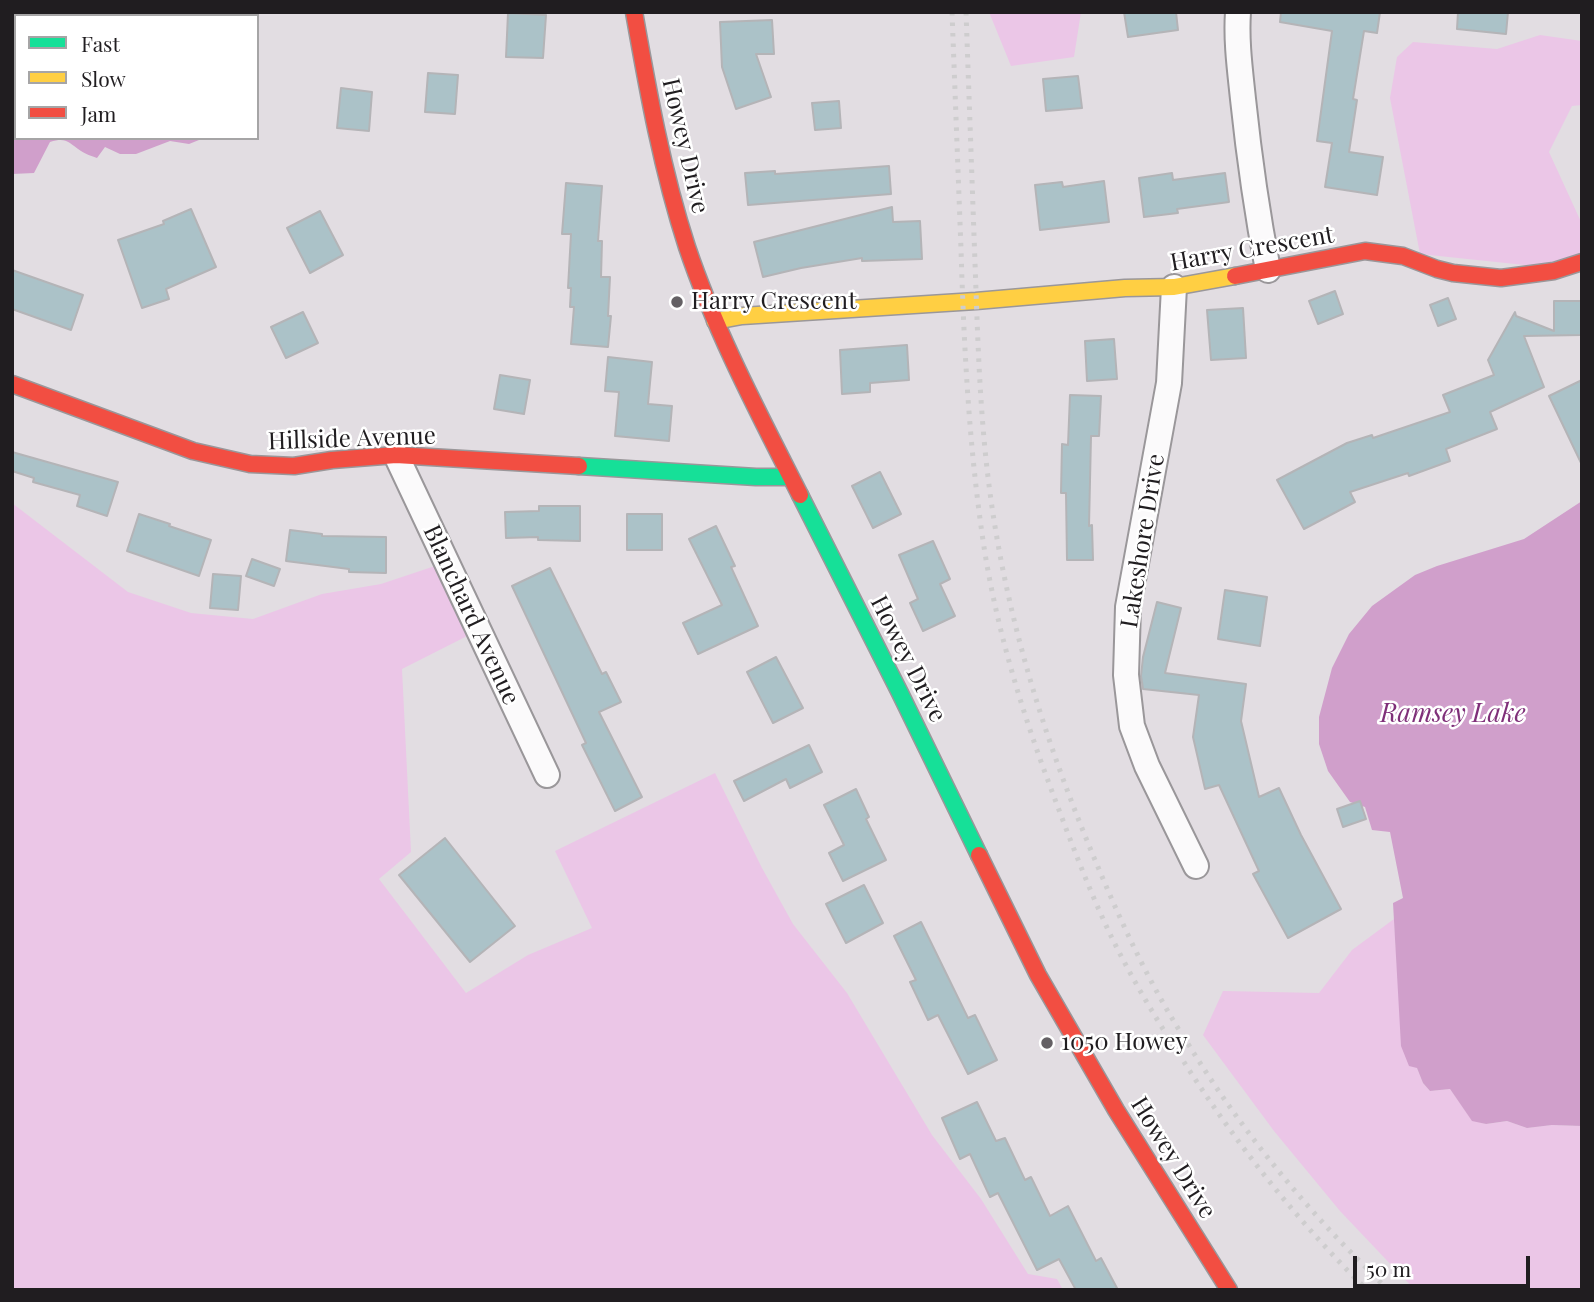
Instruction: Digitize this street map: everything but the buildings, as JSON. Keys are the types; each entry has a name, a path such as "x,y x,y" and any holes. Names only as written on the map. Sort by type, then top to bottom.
{"street":[{"name":"Howey Drive","path":"634,12 667,178 688,249 715,321 747,393 900,693 1038,975 1116,1110 1229,1290"},
{"path":"1238,12 1237,33 1245,113 1268,270"},
{"name":"Harry Crescent","path":"715,321 742,316 976,301 1125,288 1174,287 1365,251 1403,256 1453,273 1501,278 1554,271 1582,262"},
{"name":"Lakeshore Drive","path":"1174,287 1169,383 1128,607 1126,674 1132,726 1147,766 1196,866"},
{"name":"Hillside Avenue","path":"12,384 193,451 250,464 294,466 396,455 790,477"},
{"name":"Blanchard Avenue","path":"396,455 547,775"}],"shaded area":[{"path":"989,12 1081,12 1074,57 1011,66"},
{"path":"1540,35 1582,41 1582,105 1572,106 1549,152 1582,224 1582,259 1553,268 1420,254 1390,98 1397,57 1413,42 1497,49"},
{"path":"12,503 128,592 191,613 253,619 322,594 381,584 444,563 477,631 402,669 411,852 379,879 466,993 528,955 592,928 555,851 715,773 793,924 847,993 932,1135 981,1199 1028,1274 1057,1279 1063,1290 12,1290"},
{"path":"1394,919 1399,996 1417,1068 1423,1083 1430,1091 1450,1089 1472,1120 1486,1124 1507,1121 1527,1128 1582,1126 1582,1290 1415,1290 1340,1211 1274,1131 1203,1035 1223,991 1319,993 1352,950"}],"water":[{"path":"12,12 245,12 14,14 14,140 60,140 50,142 34,173 12,174"},
{"path":"60,140 199,140 189,144 170,141 136,154 120,154 105,147 97,158 67,141"},
{"name":"Ramsey Lake","path":"1582,501 1582,1126 1527,1128 1507,1121 1486,1124 1472,1121 1450,1089 1430,1091 1423,1083 1417,1068 1409,1066 1401,1046 1393,903 1403,898 1390,832 1372,830 1365,807 1350,802 1328,771 1319,744 1319,717 1332,668 1349,634 1372,606 1415,575 1524,539"}],"railway":[{"path":"952,12 964,323 974,473 989,578 1031,734 1095,901 1118,951 1151,1009 1219,1114 1265,1176 1314,1234 1367,1290"},
{"path":"966,12 979,355 988,477 1009,599 1033,690 1080,824 1118,913 1151,982 1176,1026 1237,1117 1288,1183 1388,1290"}],"traffic: fast":[{"path":"579,466 790,477"},
{"path":"800,495 979,855"}],"traffic: slow":[{"path":"715,321 742,316 976,301 1125,288 1174,287 1235,276"}],"traffic: jam":[{"path":"634,12 663,160 687,247 725,342 800,495"},
{"path":"1235,276 1365,251 1403,256 1453,273 1501,278 1554,271 1582,262"},
{"path":"12,384 193,451 250,464 294,466 396,455 579,466"},
{"path":"979,855 1038,975 1116,1110 1229,1290"}],"place":[{"name":"Harry Crescent","path":"677,302"},
{"name":"1050 Howey","path":"1047,1043"}]}
